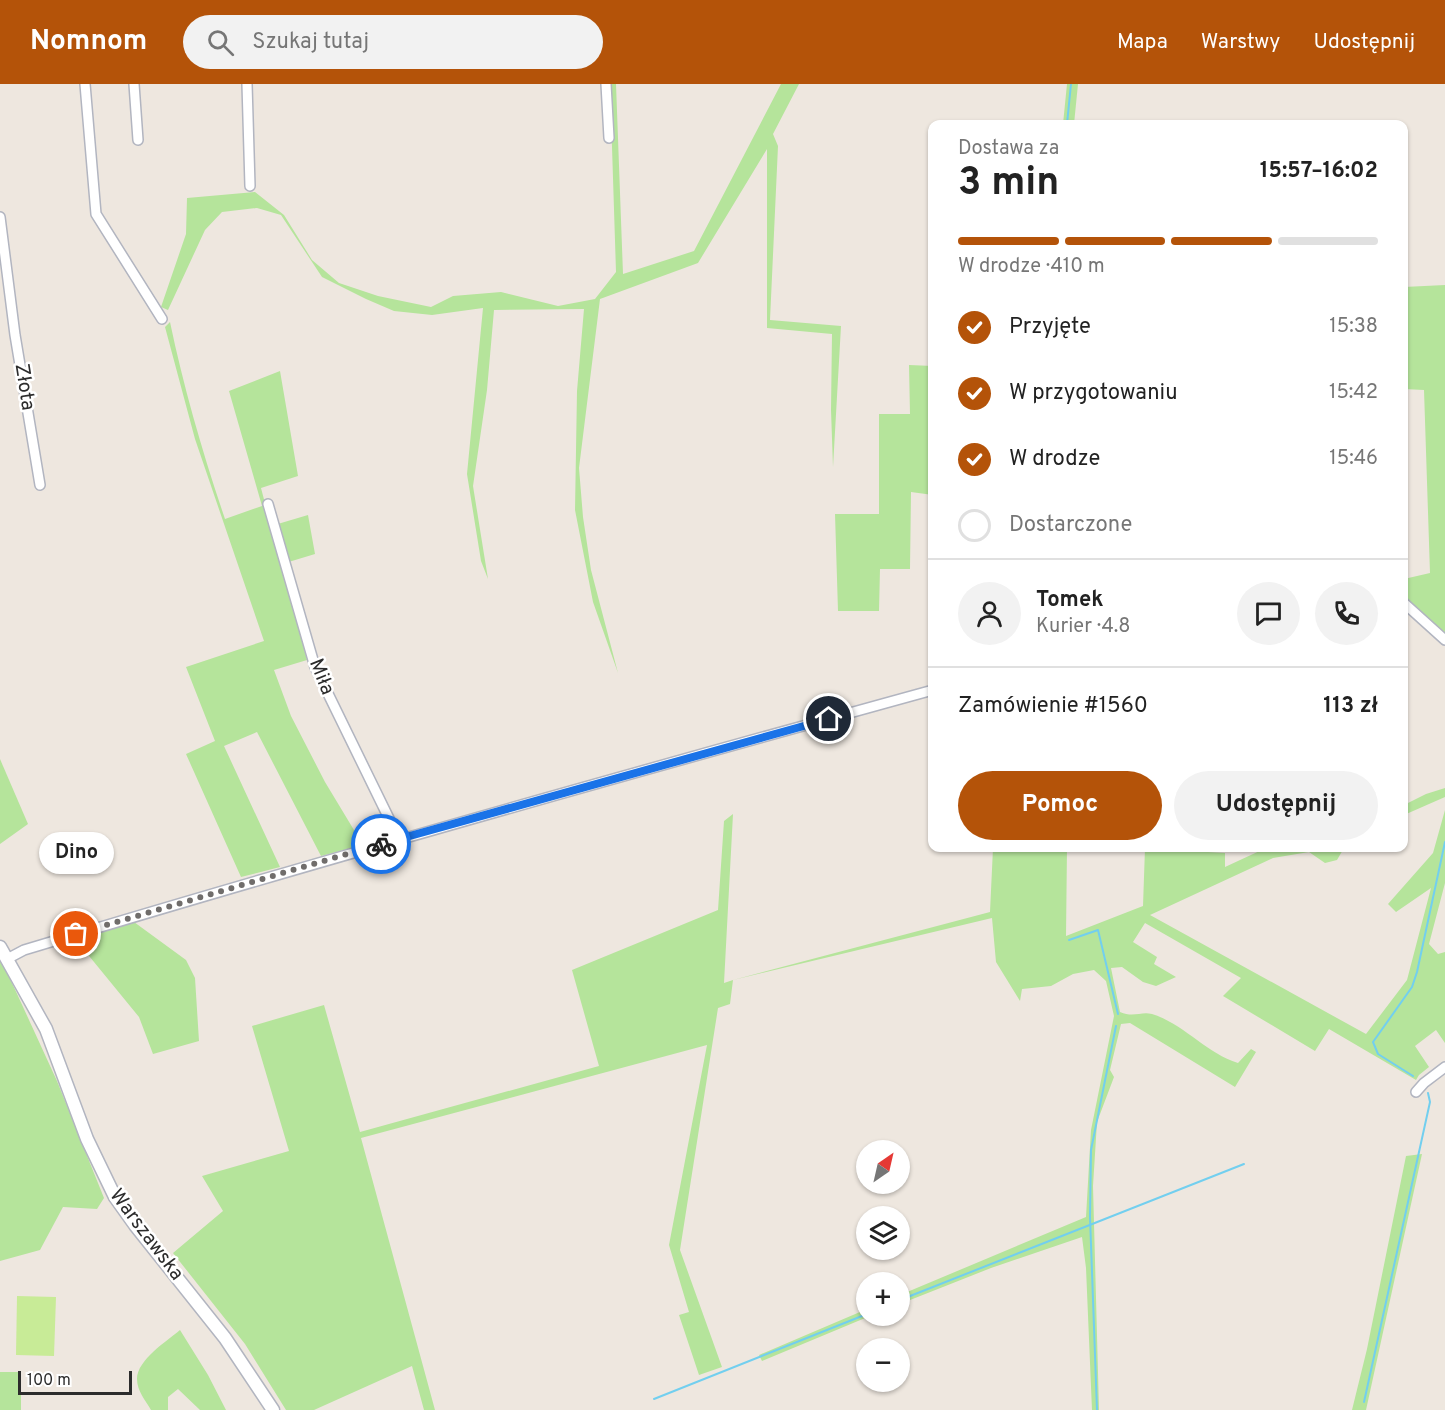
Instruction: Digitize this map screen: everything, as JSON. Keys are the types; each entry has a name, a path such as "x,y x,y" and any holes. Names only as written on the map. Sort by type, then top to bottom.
{"main road":[{"name":"Warszawska","path":"0,947 46,1029 87,1139 115,1197 225,1338 273,1410"}],"street":[{"path":"85,84 96,214 162,319"},
{"path":"134,84 138,140"},
{"path":"247,84 250,186"},
{"path":"606,84 609,138"},
{"name":"Złota","path":"0,217 15,335 39,485"},
{"name":"Miła","path":"268,504 315,667 399,839"},
{"path":"1408,607 1445,640"},
{"path":"7,959 24,950 65,937 399,839 928,691"},
{"path":"1416,1092 1445,1067"}],"green space":[{"path":"610,84 616,84 623,274 694,251 781,84 799,84 773,134 778,146 770,320 841,326 833,467 832,334 767,328 767,149 698,263 600,299 579,468 591,570 618,673 593,602 575,510 577,391 584,309 494,310 487,390 473,486 488,579 481,561 467,474 483,308 432,315 394,311 366,299 322,277 281,215 257,208 222,212 205,230 168,310 161,307 186,234 187,198 255,192 284,215 312,260 339,283 378,296 431,307 453,296 501,292 558,306 595,299 616,272"},
{"path":"1067,84 1078,84 1074,120 1063,120"},
{"path":"1445,285 1445,635 1408,603 1408,578 1430,573 1424,390 1408,389 1408,287"},
{"path":"170,322 194,421 225,519 262,506 229,391 280,371 298,476 261,488 271,526 308,515 315,554 282,564 307,660 274,670 291,716 325,782 363,845 321,856 257,732 224,746 280,867 241,877 186,754 215,741 186,667 264,641 195,439 165,327"},
{"path":"909,365 928,366 928,494 911,492 910,569 880,569 879,611 838,611 835,514 879,514 879,414 910,414"},
{"path":"0,759 28,824 0,844"},
{"path":"1445,788 1445,797 1408,813 1408,803"},
{"path":"1445,810 1445,883 1429,944 1438,954 1445,952 1445,1043 1436,1030 1415,1046 1429,1067 1416,1080 1329,1029 1315,1051 1223,996 1241,978 1145,923 1133,942 1157,957 1154,964 1176,977 1156,986 1143,982 1122,967 1111,968 1120,1012 1148,1013 1164,1019 1216,1053 1238,1063 1251,1049 1256,1052 1235,1087 1130,1023 1121,1024 1110,1070 1114,1077 1097,1122 1093,1186 1099,1410 1092,1410 1086,1268 1082,1237 991,1268 910,1300 910,1291 1086,1217 1091,1130 1114,1016 1106,981 1094,970 1073,974 1051,986 1022,989 1020,1001 996,962 992,918 733,980 990,912 993,852 1067,852 1066,936 1143,906 1145,852 1225,853 1225,867 1257,852 1309,852 1273,858 1150,915 1366,1034 1407,980 1431,888 1396,912 1388,904 1433,853"},
{"path":"733,814 724,983 733,980 730,1004 718,1008 680,1250 722,1367 699,1375 679,1315 689,1312 669,1245 707,1045 361,1138 435,1410 424,1410 412,1366 314,1410 286,1410 245,1344 173,1253 223,1211 202,1176 289,1151 252,1026 324,1005 360,1132 599,1066 572,970 718,910 724,821"},
{"path":"1309,852 1342,852 1337,860 1325,863"},
{"path":"134,922 186,960 195,978 199,1041 153,1054 139,1017 76,940"},
{"path":"0,961 57,1081 104,1198 97,1209 63,1207 40,1250 0,1261"},
{"path":"1422,1154 1366,1410 1352,1410 1367,1349 1406,1156"},
{"path":"17,1296 56,1297 54,1356 16,1355"},
{"path":"856,1314 856,1322 762,1361 759,1355"},
{"path":"180,1330 208,1375 226,1410 200,1410 178,1389 168,1397 168,1410 151,1410 142,1396 137,1379 142,1365"},
{"path":"0,1372 21,1372 21,1410 0,1410"}],"waterway":[{"path":"1067,120 1071,84"},
{"path":"1413,1076 1378,1054 1373,1042 1412,987 1445,842"},
{"path":"1069,940 1098,930 1118,1014"},
{"path":"1097,1410 1090,1217 1091,1150 1116,1026"},
{"path":"1364,1402 1430,1102 1428,1093"},
{"path":"910,1296 1244,1164"},
{"path":"654,1399 856,1318"}],"way so far":[{"path":"76,934 381,844"}],"place":[{"name":"Dino","path":"76,934"}],"route":[{"path":"381,844 829,719"}]}
